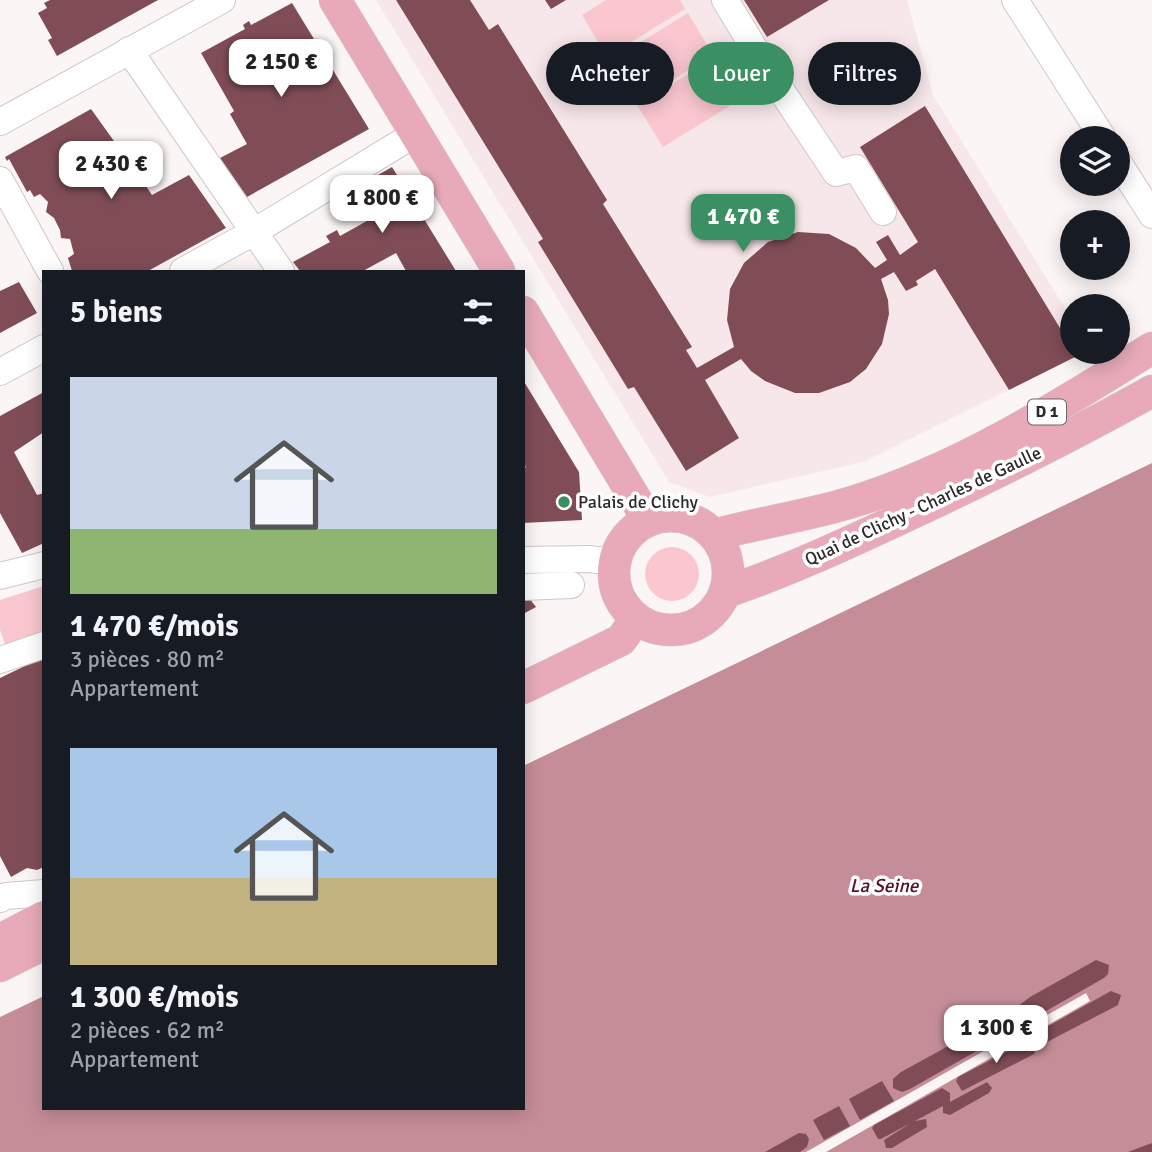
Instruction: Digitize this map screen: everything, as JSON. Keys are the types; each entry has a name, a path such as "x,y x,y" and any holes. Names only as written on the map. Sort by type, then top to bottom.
{"main road":[{"path":"335,0 498,270"},
{"path":"525,315 648,520"},
{"name":"Quai de Clichy - Charles de Gaulle","path":"714,535 849,503 938,468 990,444 1152,348"},
{"name":"Quai de Clichy - Charles de Gaulle","path":"726,592 807,562 903,517 1088,427 1152,391"},
{"path":"671,516 695,521 714,535 725,552 729,572 726,592 712,614 688,629 661,630 636,620 626,610 614,583 614,562 621,544 633,530 648,520 671,516"},
{"path":"525,687 621,640 636,620"},
{"path":"0,940 42,918"},
{"path":"0,966 42,945"}],"street":[{"path":"0,122 222,0"},
{"path":"725,0 836,173 856,168 883,212"},
{"path":"1015,0 1095,126"},
{"path":"129,50 252,233 280,270"},
{"path":"185,270 252,233 415,134"},
{"path":"0,180 49,270"},
{"path":"1130,181 1152,215"},
{"path":"0,372 42,349"},
{"path":"525,559 589,559 614,562"},
{"path":"1,574 42,565"},
{"path":"525,587 571,585"},
{"path":"0,660 42,646"},
{"path":"0,899 6,896 42,893"}],"shaded area":[{"path":"376,0 907,0 918,42 808,42 808,105 921,105 921,51 933,95 1060,300 1062,364 863,462 710,497 669,482"},
{"path":"606,0 680,0 685,9 631,42 598,42 582,15"},
{"path":"688,13 705,42 688,42 688,70 674,79 674,42 641,42"},
{"path":"688,74 688,105 731,105 663,147 637,105 674,105 674,83"},
{"path":"672,547 691,555 699,574 691,593 672,601 653,593 645,574 653,555"},
{"path":"42,587 42,636 6,647 0,630 0,600"}],"water":[{"name":"La Seine","path":"1152,463 1152,1152 0,1152 0,1017 42,997 42,1110 525,1110 525,765"}],"pier":[{"path":"1086,993 1090,1001 826,1152 806,1152"}],"building":[{"path":"50,0 158,0 57,56 48,40 52,38 38,13 47,8 44,3"},
{"path":"396,0 470,0 489,30 498,24 607,200 603,204 692,347 686,350 697,368 734,347 727,320 730,289 744,263 768,242 798,232 829,234 856,248 875,268 887,260 876,242 888,235 900,255 918,242 860,147 925,106 1060,328 1061,364 1009,390 935,269 916,281 918,285 906,291 894,272 881,279 888,300 889,314 882,344 866,369 850,382 819,393 795,393 765,381 741,359 705,380 739,438 686,471 634,387 628,389 538,242 543,239"},
{"path":"545,0 566,0 551,9"},
{"path":"744,0 829,0 767,37"},
{"path":"292,3 369,129 247,197 220,158 247,144 230,114 234,111 201,53 245,29 243,25 249,21 251,25"},
{"path":"91,109 124,155 134,153 138,163 133,167 152,195 189,175 226,228 150,270 72,270 68,258 74,254 70,239 61,238 54,218 46,212 48,202 40,194 34,197 30,190 27,192 9,159 7,161 5,157"},
{"path":"392,167 455,270 405,270 396,253 365,270 299,270 293,262 330,242 326,236 337,230 340,236 383,212 381,208 370,208 364,199 357,199 352,190"},
{"path":"19,282 37,313 0,333 0,291"},
{"path":"525,383 579,472 582,520 525,523"},
{"path":"42,393 42,433 14,452 37,495 42,494 42,544 22,553 0,513 0,416"},
{"path":"529,598 536,607 525,613 525,599"},
{"path":"42,654 42,868 27,868 11,877 0,856 0,678"},
{"path":"1096,960 1109,965 1108,974 1104,978 1039,1015 1022,1022 1016,1017 1014,1009 1030,997"},
{"path":"1111,991 1121,995 1118,1005 1047,1042 1041,1031 1043,1029"},
{"path":"1001,1017 1012,1021 1010,1032 910,1089 902,1092 893,1088 893,1079 901,1072"},
{"path":"1027,1041 1037,1044 1034,1054 962,1091 956,1081 958,1077"},
{"path":"882,1081 894,1101 860,1120 849,1099"},
{"path":"987,1082 992,1088 989,1093 950,1115 943,1113 943,1106 915,1121 926,1119 927,1127 892,1148 886,1148 884,1140 911,1123 881,1139 878,1139 872,1128 942,1088 950,1093 950,1102"},
{"path":"839,1106 850,1126 824,1140 813,1120"},
{"path":"799,1133 806,1134 809,1139 807,1147 800,1152 765,1152"},
{"path":"1152,1143 1152,1152 1128,1152"}],"place":[{"name":"Palais de Clichy","path":"564,502"}]}
